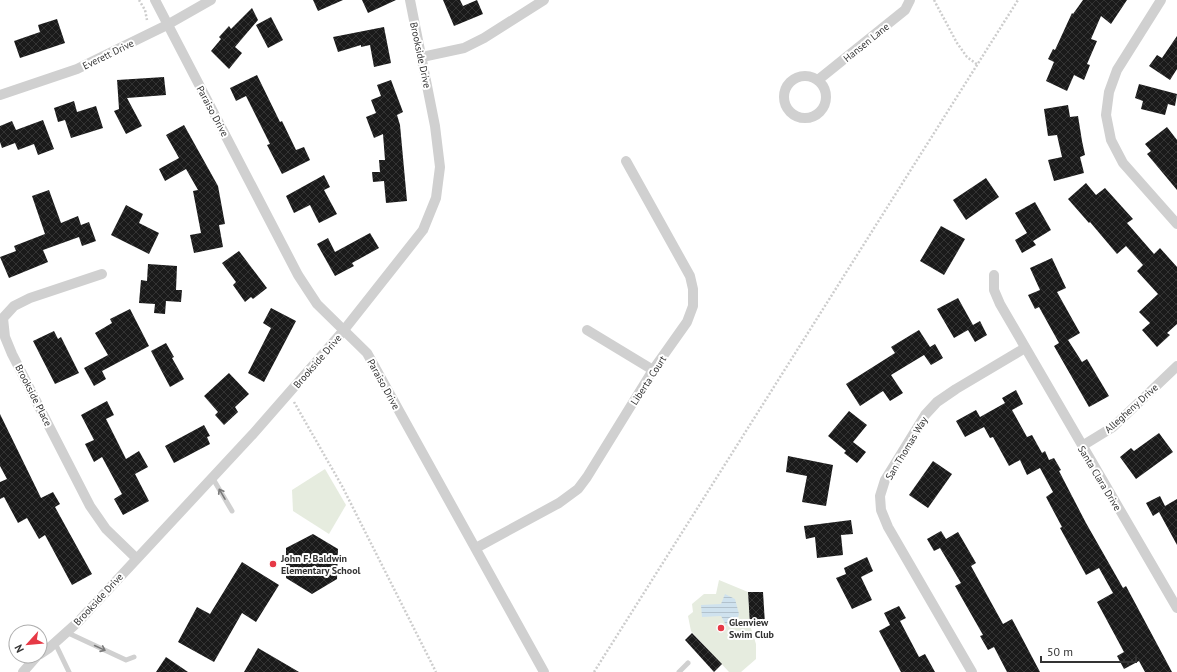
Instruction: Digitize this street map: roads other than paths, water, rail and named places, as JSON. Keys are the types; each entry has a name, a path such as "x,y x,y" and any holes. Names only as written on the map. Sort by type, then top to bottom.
{"street":[{"name":"Paraiso Drive","path":"155,0 298,276 317,304 367,353 544,672"},
{"name":"Everett Drive","path":"0,95 77,69 167,25 211,0"},
{"name":"Brookside Drive","path":"48,648 78,622 289,393 344,330 422,230 436,198 440,167 436,126 410,0"},
{"path":"422,56 464,48 484,38 544,0"},
{"name":"Hansen Lane","path":"818,80 905,10 910,0"},
{"path":"1161,0 1117,70 1109,92 1106,115 1111,140 1123,164 1177,224"},
{"path":"805,75 818,80 823,85 826,92 825,105 821,111 809,118 795,116 785,106 784,92 787,85 798,76 805,75"},
{"name":"Liberta Court","path":"476,548 559,503 578,489 588,477 653,370 687,322 693,306 693,289 690,276 682,259 626,161"},
{"name":"Brookside Place","path":"102,274 30,298 14,306 3,318 5,337 12,354 90,506 106,529 136,558"},
{"name":"Santa Clara Drive","path":"994,275 994,290 1000,304 1177,608"},
{"path":"587,330 653,370"},
{"name":"San Thomas Way","path":"972,672 888,527 881,510 880,496 885,480 925,414 956,389 1025,348"},
{"name":"Allegheny Drive","path":"1082,446 1113,427 1177,366"},
{"path":"23,672 30,664"}],"lane":[{"path":"212,478 232,511"},
{"path":"66,632 126,660 134,657"},
{"path":"55,643 69,672"},
{"path":"679,672 688,663"}],"water":[{"path":"725,594 735,599 739,614 737,620 726,625 721,616 702,617 701,605 721,604"}],"place":[{"name":"John F. Baldwin Elementary School","path":"273,564"},
{"name":"Glenview Swim Club","path":"721,628"}]}
